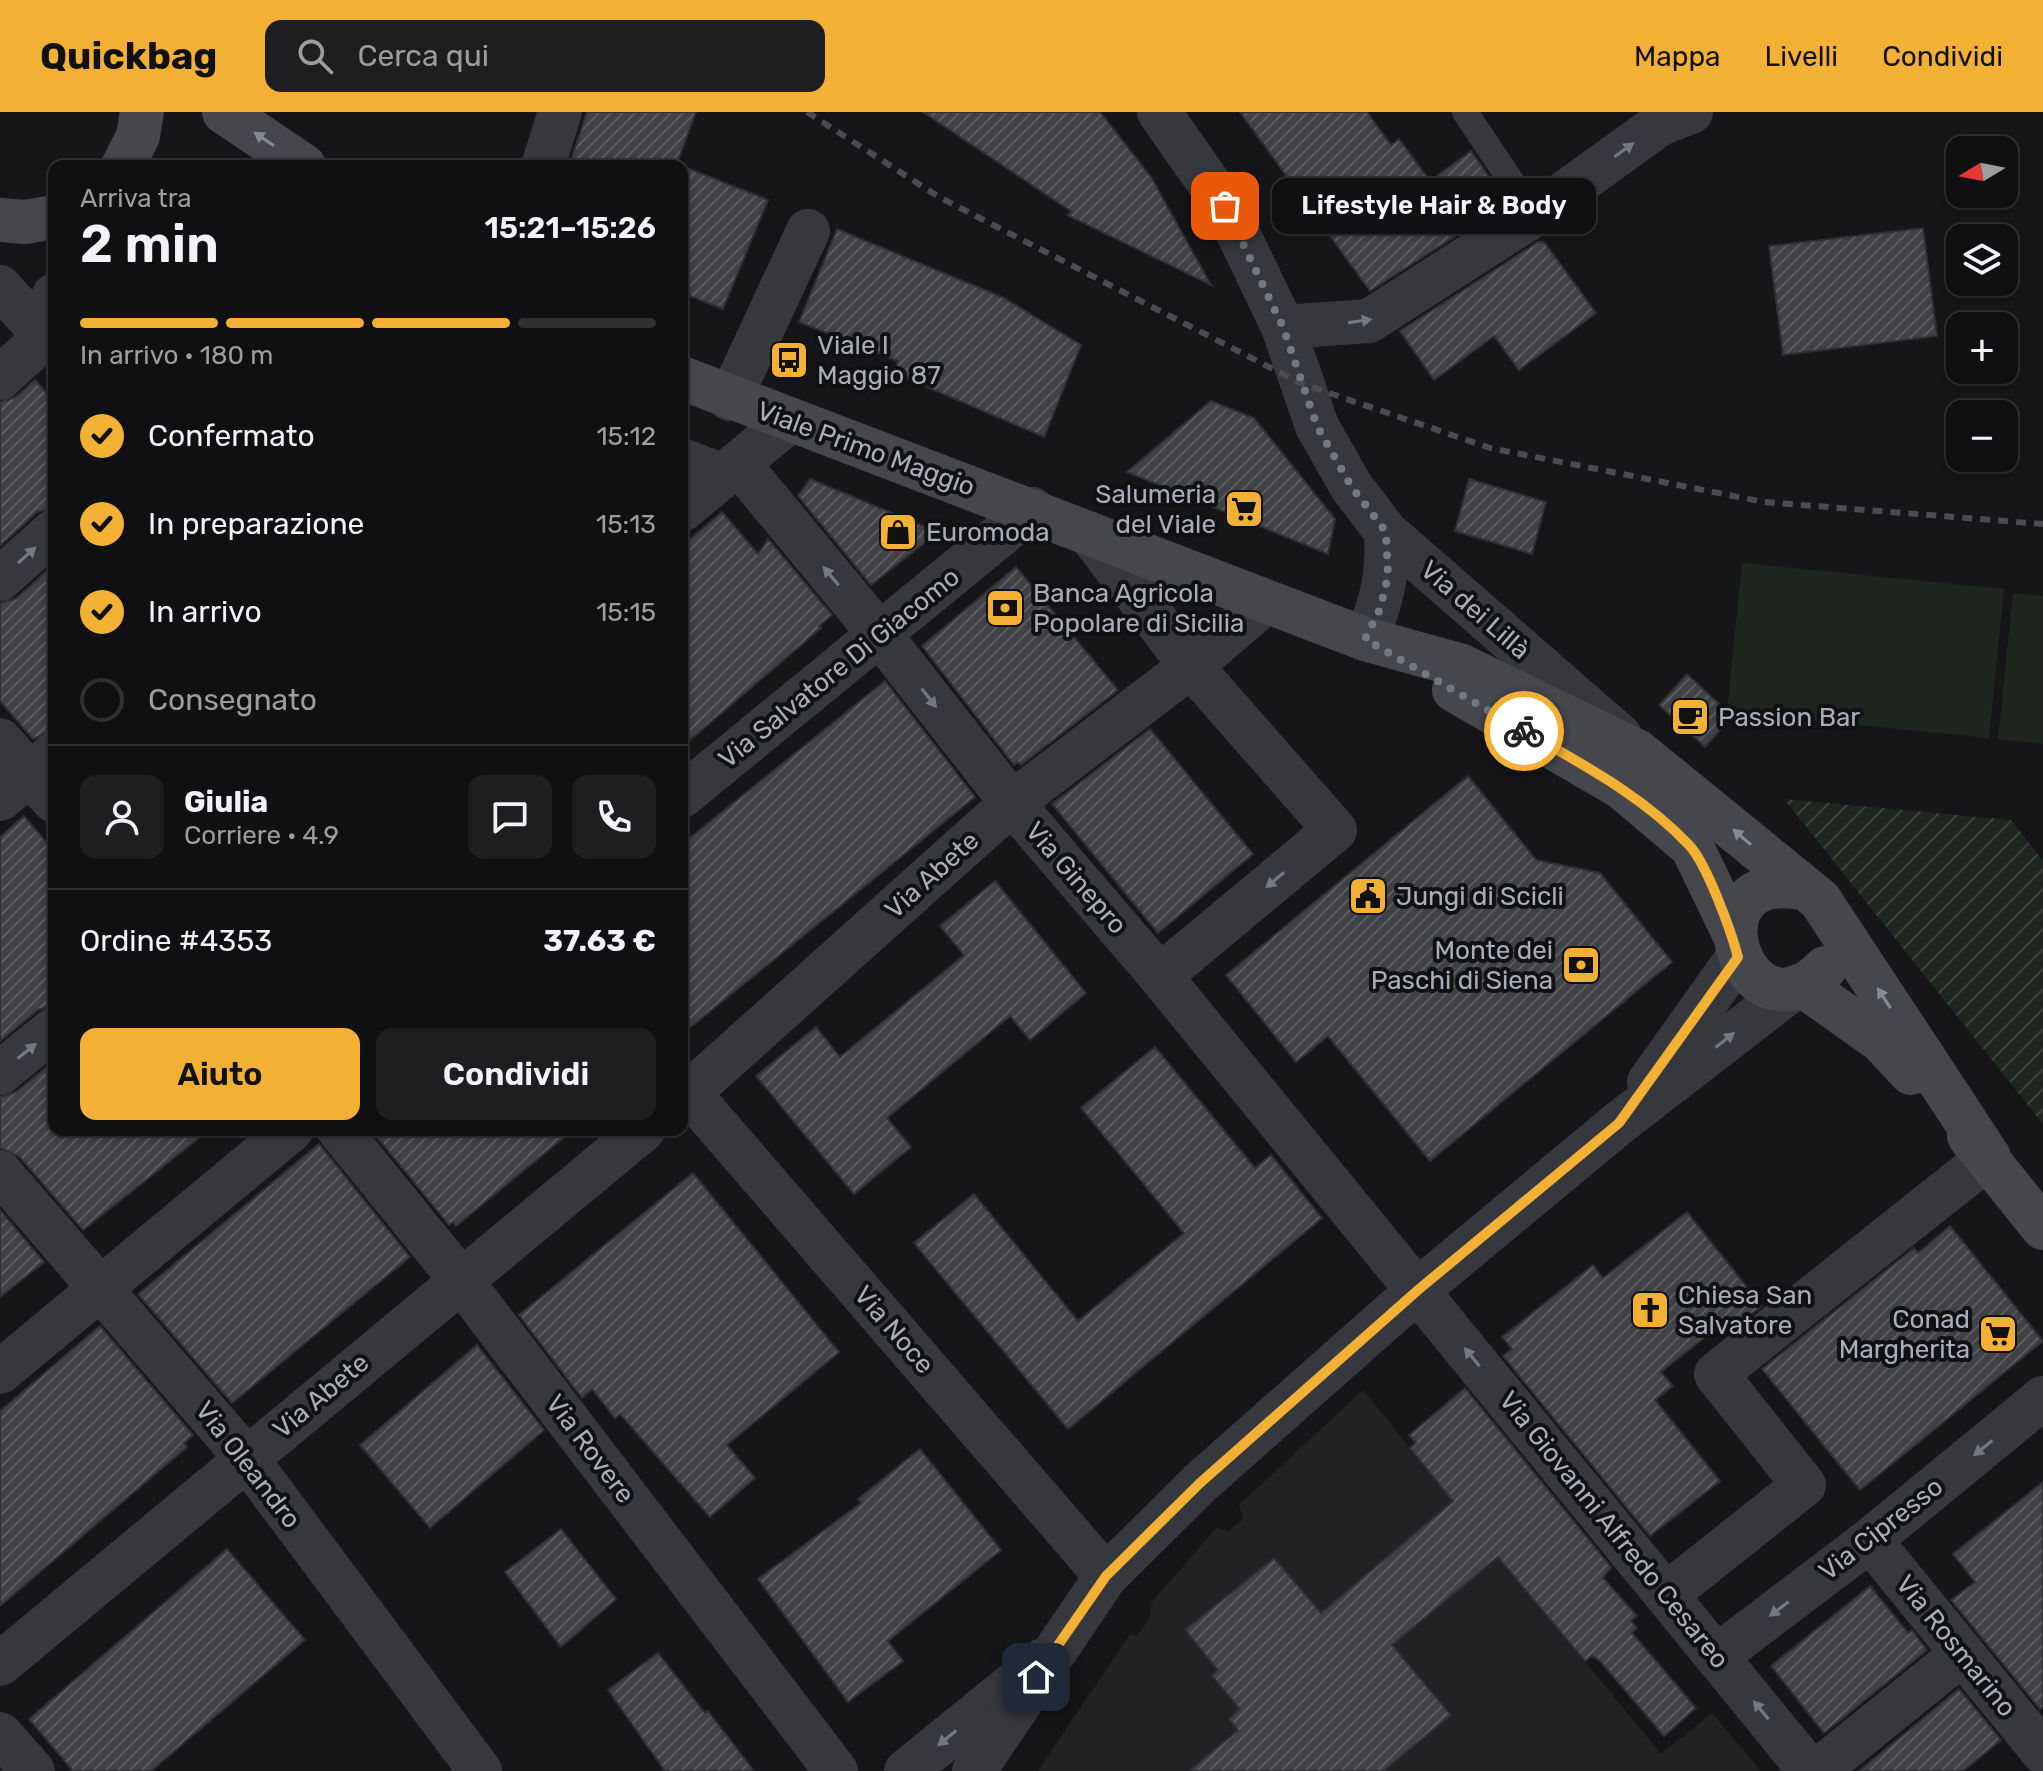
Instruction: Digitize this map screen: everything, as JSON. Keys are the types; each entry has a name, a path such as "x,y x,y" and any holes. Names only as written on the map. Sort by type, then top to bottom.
{"main road":[{"path":"126,160 138,136 142,112"},
{"path":"224,112 295,160"},
{"path":"0,220 25,222 48,218"},
{"name":"Viale Primo Maggio","path":"688,381 788,422 1032,509 1365,639"},
{"path":"1365,639 1462,666 1637,751 1801,888 1820,900 1989,1157 2043,1228"},
{"path":"1365,639 1621,787 1692,847 1736,945 1761,982 1784,988 1798,986 1819,975 1831,959 1835,939 1833,919"},
{"path":"1736,945 1740,912 1756,895 1778,887 1801,888"},
{"path":"1798,986 1880,1040 1989,1157"}],"street":[{"path":"545,160 560,112"},
{"name":"Via dei Lillà","path":"1159,112 1225,206 1283,327 1317,426 1351,486 1386,532 1637,751"},
{"path":"1283,327 1369,321 1534,215 1660,124 1691,112"},
{"path":"730,399 808,231"},
{"path":"0,287 48,324"},
{"path":"0,378 48,329"},
{"path":"688,505 788,422"},
{"path":"688,461 730,470"},
{"name":"Via Ginepro","path":"730,470 881,636 1012,803 1160,976 1418,1290"},
{"name":"Via Salvatore Di Giacomo","path":"688,791 881,636 1032,509"},
{"path":"1365,639 1380,609 1388,576 1386,532"},
{"path":"1089,533 1191,666 1335,830 1160,976"},
{"path":"0,579 48,536"},
{"name":"Via Abete","path":"688,1088 1012,803 1191,666 1266,602"},
{"path":"0,740 35,782"},
{"path":"1619,1123 1736,945"},
{"path":"974,1771 1106,1576 1200,1483 1418,1290 1619,1123 1798,986"},
{"path":"0,1073 48,1034"},
{"name":"Via Noce","path":"688,1097 1106,1576"},
{"path":"0,1372 284,1136"},
{"name":"Via Rovere","path":"344,1136 460,1279 836,1771"},
{"name":"Via Abete","path":"0,1664 636,1136"},
{"path":"1667,1594 1804,1485 1716,1374 1989,1157"},
{"name":"Via Oleandro","path":"0,1172 247,1459 480,1771"},
{"name":"Via Giovanni Alfredo Cesareo","path":"1418,1290 1810,1771"},
{"name":"Via Cipresso","path":"1717,1656 1870,1540 2043,1398"},
{"name":"Via Rosmarino","path":"1870,1540 2043,1753"},
{"path":"906,1771 1051,1653"},
{"path":"1817,1771 1962,1654"},
{"path":"0,1734 33,1771"},
{"path":"2023,1771 2043,1753"}],"lane":[{"path":"1465,112 1534,215"}],"shaded area":[{"path":"1742,563 2004,589 1989,738 1727,712"},
{"path":"2013,593 2043,596 2043,744 1998,739"},
{"path":"1784,799 2011,820 2043,861 2043,1124"},
{"path":"1363,1390 1661,1754 1712,1713 1761,1771 1038,1771 1130,1634 1137,1636 1144,1626 1151,1614 1151,1603 1217,1527 1228,1532 1243,1519 1239,1505"}],"building":[{"path":"587,112 696,112 678,160 571,160"},
{"path":"923,112 1100,112 1151,177 1211,285 1067,215 1072,212"},
{"path":"1240,112 1367,112 1391,145 1399,139 1430,181 1471,151 1507,203 1370,291"},
{"path":"688,168 768,200 723,309 688,295"},
{"path":"1923,228 1937,336 1783,355 1769,246"},
{"path":"837,229 1004,298 1081,345 1044,437 894,373 898,361 799,322"},
{"path":"1538,242 1544,242 1596,313 1519,370 1494,336 1434,380 1400,331"},
{"path":"35,380 48,394 48,509 37,512 0,546 0,402 16,397"},
{"path":"1211,401 1254,418 1335,519 1328,554 1127,472"},
{"path":"810,479 938,532 871,585 798,496"},
{"path":"1469,479 1546,502 1532,554 1455,531"},
{"path":"722,512 758,554 768,539 832,615 819,626 821,628 688,742 688,541"},
{"path":"1016,567 1118,690 1021,765 1018,762 1014,765 922,646"},
{"path":"48,570 48,733 33,739 0,701 0,603 17,598"},
{"path":"1687,674 1732,716 1705,747 1659,705"},
{"path":"885,681 975,797 688,1029 688,839"},
{"path":"1150,729 1253,854 1158,933 1052,804"},
{"path":"1468,776 1536,860 1600,873 1672,962 1430,1161 1328,1036 1296,1062 1226,975"},
{"path":"24,816 48,844 48,1007 38,1010 0,1041 0,837"},
{"path":"995,881 1086,993 1030,1040 1010,1016 887,1118 911,1147 854,1194 756,1076 816,1027 840,1057 964,955 940,926"},
{"path":"1155,1047 1255,1168 1271,1155 1322,1218 1068,1429 914,1243 974,1194 1078,1321 1184,1233 1081,1108"},
{"path":"48,1066 48,1136 201,1136 83,1230 19,1156 0,1148 0,1097 16,1092"},
{"path":"376,1136 566,1136 456,1226 453,1222 449,1225"},
{"path":"319,1144 410,1257 232,1403 138,1294"},
{"path":"693,1173 839,1352 727,1445 755,1478 710,1517 620,1414 615,1418 592,1389 582,1398 519,1315"},
{"path":"0,1210 44,1262 0,1297"},
{"path":"1687,1212 1762,1306 1731,1330 1724,1322 1661,1372 1673,1386 1655,1400 1720,1481 1650,1536 1503,1356 1512,1349 1502,1337 1593,1265 1603,1278"},
{"path":"1950,1226 2043,1341 1860,1490 1762,1369 1914,1248 1918,1253"},
{"path":"100,1326 193,1435 184,1443 187,1447 0,1606 0,1411"},
{"path":"477,1345 544,1430 430,1528 360,1445"},
{"path":"1465,1388 1611,1567 1603,1578 1637,1616 1631,1621 1637,1628 1632,1633 1696,1708 1664,1736 1600,1661 1592,1656 1585,1661 1498,1557 1392,1645 1451,1715 1383,1771 1189,1771 1238,1730 1229,1719 1240,1709 1212,1676 1218,1670 1185,1630 1274,1558 1321,1613 1453,1501 1410,1448 1416,1443 1409,1435"},
{"path":"920,1449 1001,1550 888,1641 903,1661 848,1702 758,1579 861,1503 858,1499"},
{"path":"2043,1482 2043,1707 2040,1709 1951,1600 1975,1582 1953,1554"},
{"path":"561,1529 616,1599 561,1647 505,1572"},
{"path":"227,1549 305,1640 151,1771 73,1771 29,1719"},
{"path":"1870,1586 1908,1633 1912,1630 1927,1650 1824,1733 1771,1666"},
{"path":"658,1653 754,1771 665,1771 608,1690"},
{"path":"1959,1689 2001,1740 1963,1771 1859,1771"}],"railway":[{"path":"807,112 939,197 1300,383 1490,448 1764,502 2043,524"}],"way so far":[{"path":"1225,206 1283,327 1317,426 1351,486 1386,532 1388,576 1380,609 1365,639 1524,731"}],"place":[{"name":"Lifestyle Hair & Body","path":"1225,206"},
{"name":"Viale I Maggio 87","path":"789,360"},
{"name":"Salumeria del Viale","path":"1244,509"},
{"name":"Euromoda","path":"898,532"},
{"name":"Banca Agricola Popolare di Sicilia","path":"1005,608"},
{"name":"Passion Bar","path":"1690,717"},
{"name":"Jungi di Scicli","path":"1368,896"},
{"name":"Monte dei Paschi di Siena","path":"1581,965"},
{"name":"Chiesa San Salvatore","path":"1650,1310"},
{"name":"Conad Margherita","path":"1998,1334"}],"route":[{"path":"1036,1677 1106,1576 1200,1483 1418,1290 1619,1123 1738,957 1734,934 1692,847 1621,787 1524,731"}]}
